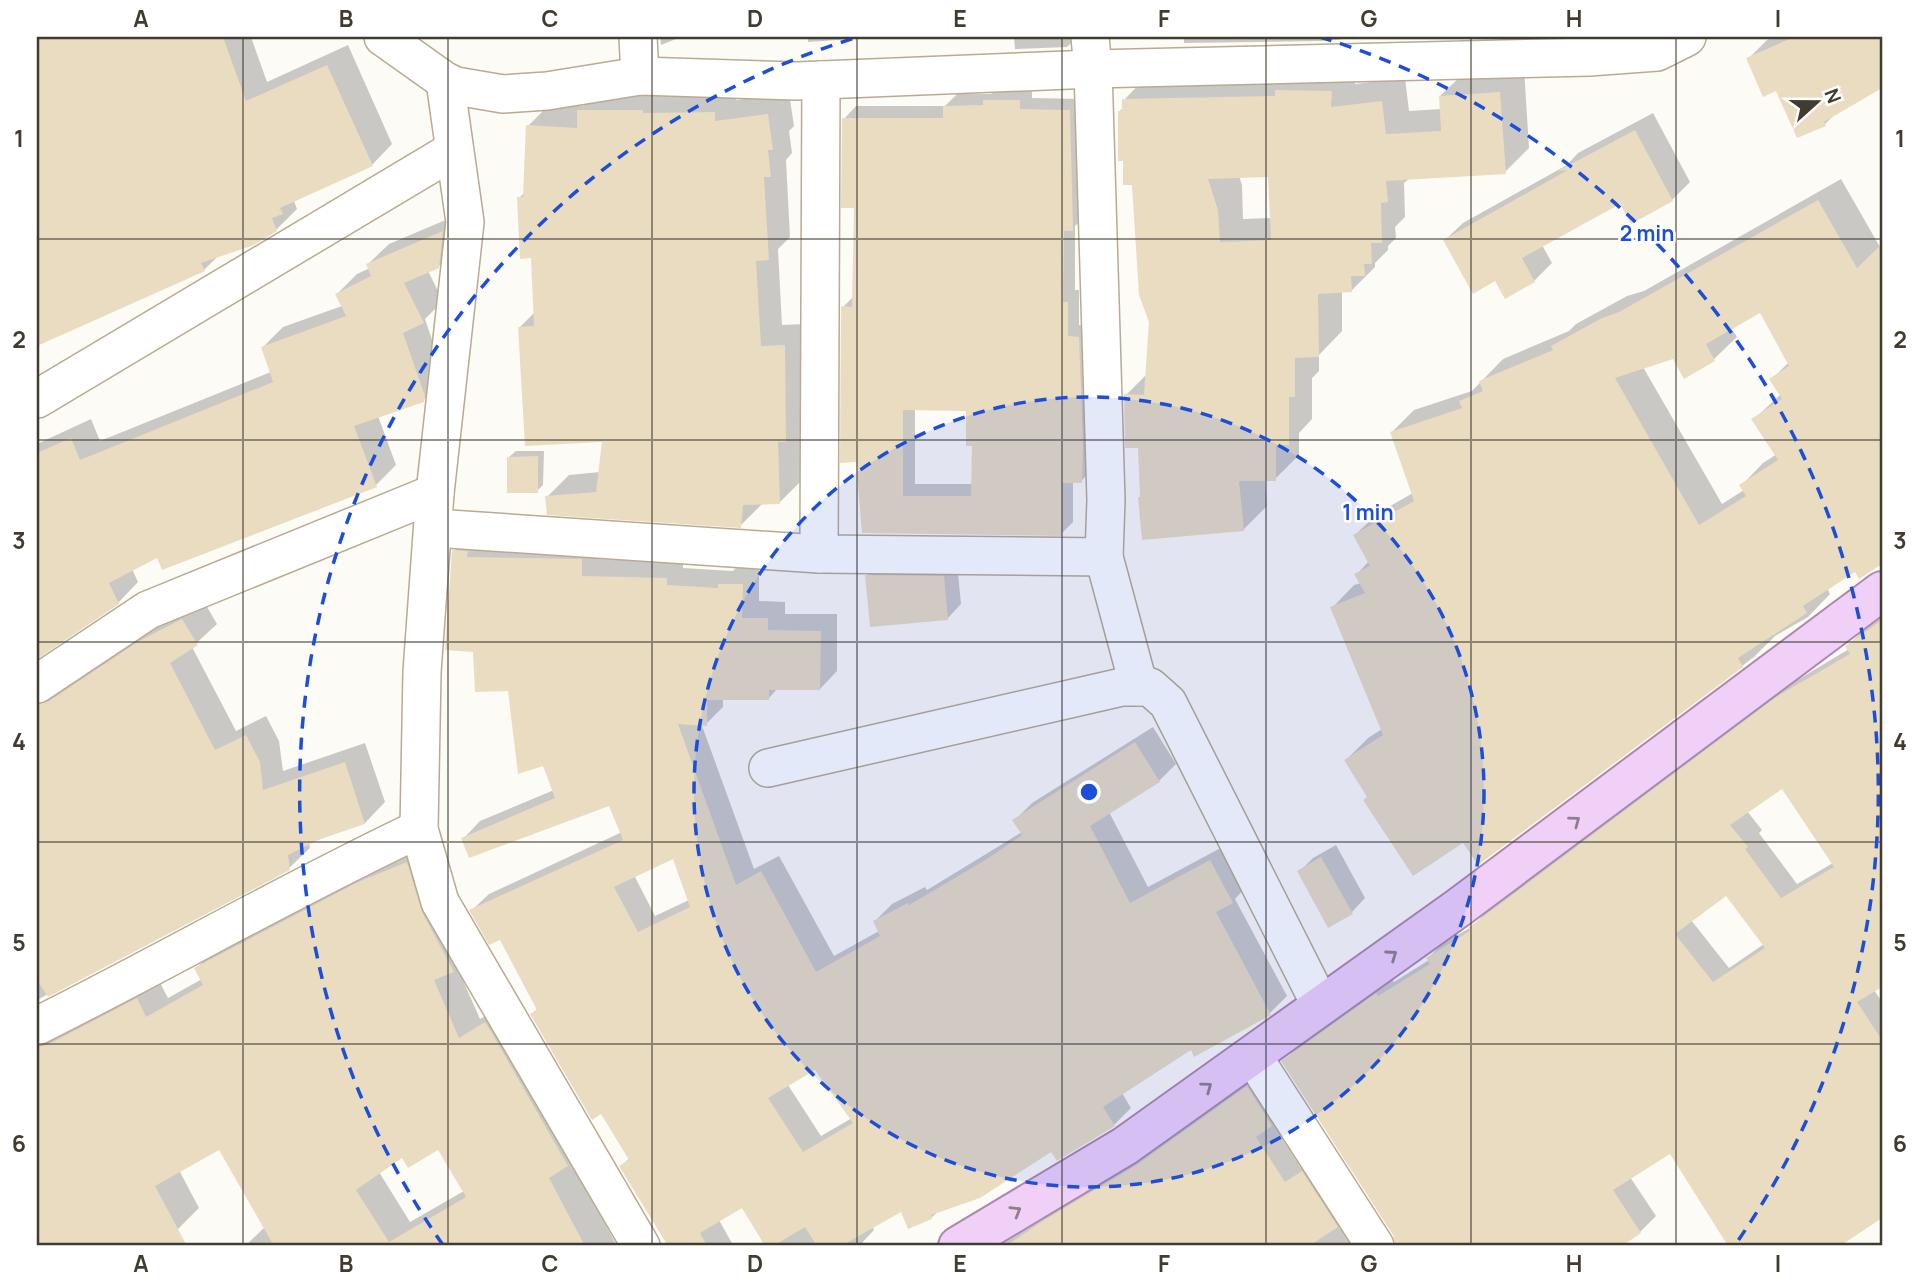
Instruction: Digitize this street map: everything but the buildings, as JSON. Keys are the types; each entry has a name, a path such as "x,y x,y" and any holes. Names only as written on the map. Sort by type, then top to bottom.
{"main road":[{"path":"958,1246 1125,1146 1458,908 1882,591"}],"street":[{"path":"383,37 445,82 503,94 547,91 640,76 821,80 1091,53 1414,49 1590,57 1657,52 1687,37"},
{"path":"638,37 640,76"},
{"path":"1091,53 1106,500 1104,557 1139,687"},
{"path":"819,554 821,80"},
{"path":"445,82 465,222 434,510 422,672 419,829 440,902 641,1246"},
{"path":"38,394 454,150"},
{"path":"37,684 148,610 434,510 819,554 1104,557"},
{"path":"768,768 1122,687 1150,687 1168,703 1321,1006"},
{"path":"37,1026 353,860 419,829"},
{"path":"1252,1055 1375,1246"}]}
